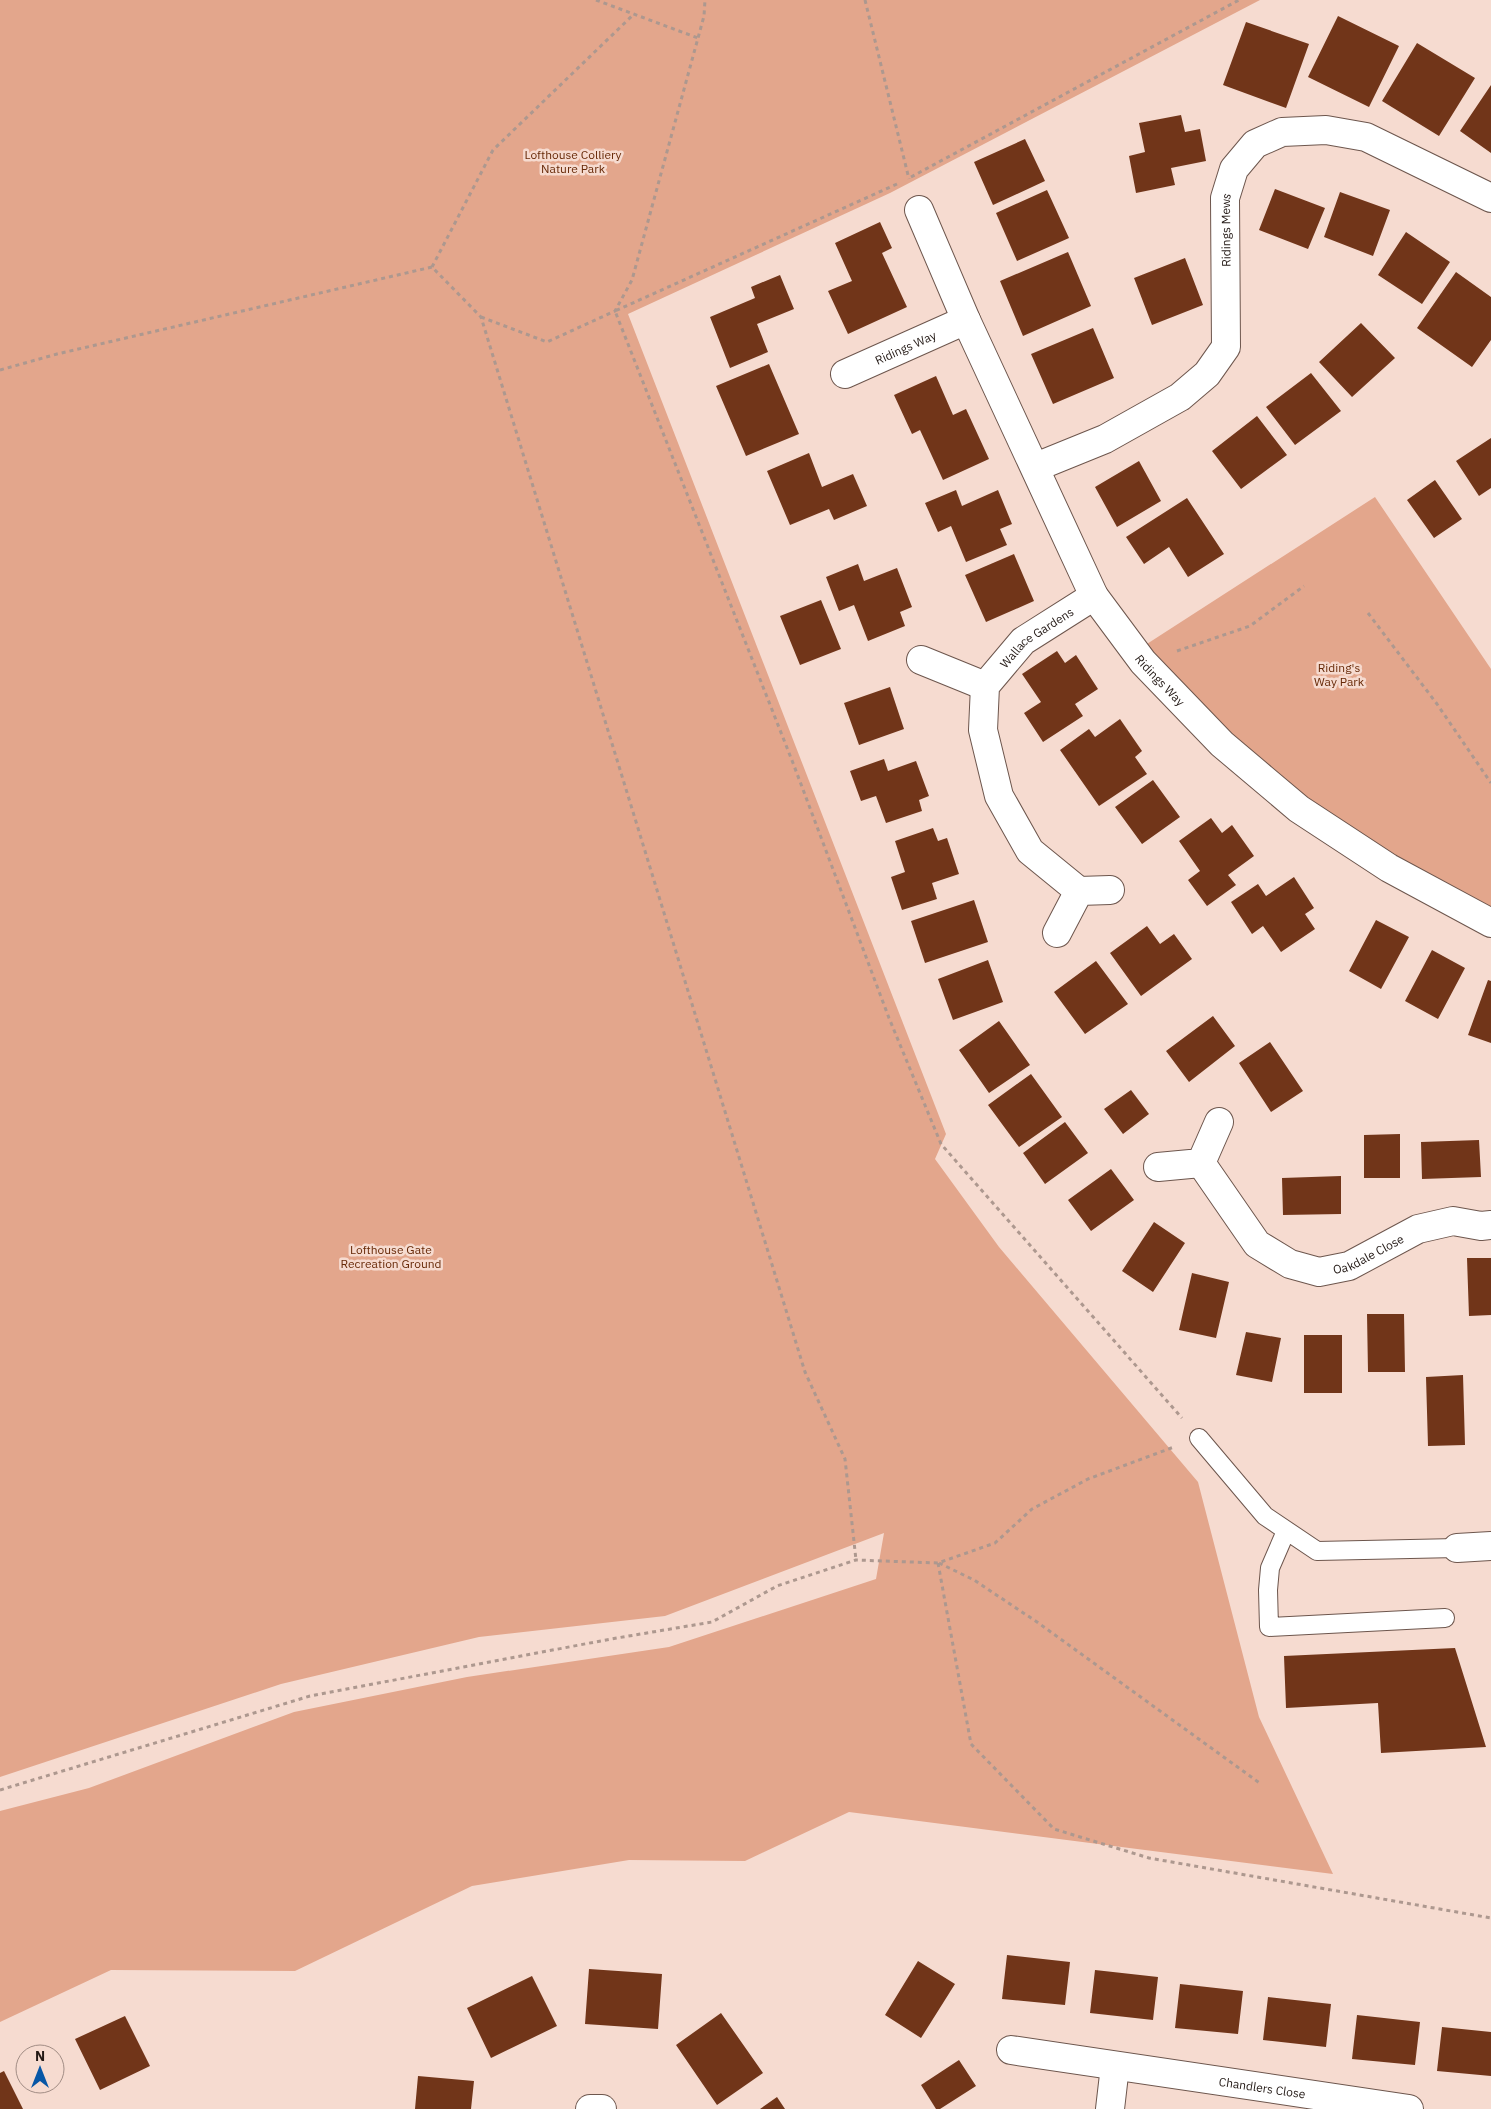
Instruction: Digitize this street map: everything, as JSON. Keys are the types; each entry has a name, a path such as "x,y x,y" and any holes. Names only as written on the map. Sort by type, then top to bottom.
{"street":[{"name":"Ridings Mews","path":"1036,468 1105,438 1180,397 1207,374 1226,347 1225,198 1234,169 1255,144 1282,132 1326,130 1366,137 1491,198"},
{"name":"Ridings Way","path":"918,210 966,320 1094,596 1143,662 1222,744 1299,809 1389,868 1491,923"},
{"name":"Ridings Way","path":"845,374 966,320"},
{"name":"Wallace Gardens","path":"985,686 1023,641 1094,596"},
{"path":"921,660 985,686 983,730 998,796 1030,851 1079,891 1110,890"},
{"path":"1057,933 1079,891"},
{"path":"1158,1166 1201,1164 1219,1122"},
{"name":"Oakdale Close","path":"1201,1164 1257,1244 1290,1264 1319,1272 1348,1266 1418,1229 1453,1221 1481,1226 1491,1225"},
{"path":"1457,1548 1491,1546"},
{"name":"Chandlers Close","path":"1011,2050 1409,2109"},
{"path":"1110,2109 1116,2066"},
{"path":"590,2109 602,2109"}],"lane":[{"path":"1200,1438 1265,1516 1318,1551 1457,1548"},
{"path":"1286,1530 1270,1568 1268,1590 1269,1627 1445,1618"}],"path":[{"path":"596,0 698,38"},
{"path":"615,311 632,280 704,16 705,0"},
{"path":"865,0 918,210"},
{"path":"432,267 480,317 547,342 909,178 1238,0"},
{"path":"0,370 57,354 432,267 493,150 634,14"},
{"path":"0,1790 310,1696 611,1639 712,1622 777,1586 856,1560 938,1562 995,1544 1032,1509 1088,1479 1200,1438 941,1144 889,1018 793,762 615,311"},
{"path":"480,317 805,1372 845,1459 856,1560"},
{"path":"1143,662 1250,626 1304,586"},
{"path":"1368,614 1437,704 1491,783"},
{"path":"938,1562 974,1580 1037,1622 1261,1784"},
{"path":"938,1562 971,1744 1054,1829 1149,1858 1281,1883 1491,1918"}],"green space":[{"path":"0,0 1260,0 890,193 628,314 946,1134 935,1159 999,1247 1198,1482 1259,1717 1333,1874 849,1812 745,1861 629,1860 472,1886 295,1971 111,1970 0,2022 0,1811 89,1788 294,1712 467,1677 669,1647 876,1579 884,1533 665,1616 479,1637 281,1684 0,1777"},
{"name":"Riding's Way Park","path":"1375,497 1491,669 1491,923 1299,809 1136,651"}],"building":[{"path":"1338,16 1399,46 1369,107 1308,77"},
{"path":"1246,22 1309,44 1286,108 1223,85"},
{"path":"1417,43 1475,78 1439,136 1382,101"},
{"path":"1491,85 1491,153 1460,131"},
{"path":"1181,115 1185,132 1200,129 1206,161 1171,168 1175,185 1136,193 1129,156 1145,152 1139,123"},
{"path":"1025,139 1045,181 993,205 974,162"},
{"path":"1275,189 1325,208 1308,249 1259,230"},
{"path":"1047,190 1069,238 1017,261 996,213"},
{"path":"1340,192 1390,210 1373,256 1324,237"},
{"path":"880,222 892,248 882,253 907,307 848,334 828,291 852,281 835,243"},
{"path":"1406,232 1450,262 1422,304 1378,275"},
{"path":"1068,252 1091,306 1023,336 1000,281"},
{"path":"1185,258 1203,305 1152,325 1134,278"},
{"path":"1456,272 1491,297 1491,340 1472,367 1417,328"},
{"path":"780,275 794,309 757,324 768,352 730,368 710,317 755,298 751,287"},
{"path":"1361,323 1395,358 1352,397 1319,362"},
{"path":"1093,328 1114,378 1053,404 1031,354"},
{"path":"769,364 799,434 746,456 716,386"},
{"path":"1311,373 1341,411 1295,445 1266,407"},
{"path":"936,376 953,415 966,409 989,459 943,480 920,430 912,434 894,395"},
{"path":"1257,416 1287,455 1241,489 1212,451"},
{"path":"1491,438 1491,488 1479,496 1456,461"},
{"path":"809,453 822,487 853,474 867,506 834,520 829,509 790,525 767,471"},
{"path":"1139,461 1161,501 1117,527 1095,487"},
{"path":"1435,480 1462,519 1434,538 1407,500"},
{"path":"956,490 962,506 998,490 1012,524 1000,529 1007,545 966,562 951,526 938,532 925,503"},
{"path":"1187,498 1224,554 1188,577 1169,547 1144,564 1126,537"},
{"path":"1014,554 1034,601 986,622 965,575"},
{"path":"858,564 864,581 897,568 912,607 900,612 905,626 868,641 854,605 839,611 826,577"},
{"path":"821,600 841,649 800,665 780,616"},
{"path":"1057,651 1065,663 1076,655 1098,689 1075,704 1083,716 1043,742 1024,713 1041,702 1022,674"},
{"path":"890,687 904,729 859,745 844,703"},
{"path":"1120,719 1142,751 1135,757 1147,774 1099,806 1060,750 1089,729 1095,737"},
{"path":"884,759 888,771 916,761 929,796 919,800 922,811 886,823 876,796 861,801 850,771"},
{"path":"1153,780 1180,817 1142,844 1115,807"},
{"path":"1211,818 1222,833 1232,825 1254,856 1228,875 1236,885 1207,906 1188,880 1200,871 1179,841"},
{"path":"933,828 938,841 947,838 959,874 932,883 937,899 902,910 891,877 905,872 895,841"},
{"path":"1294,877 1314,908 1305,914 1315,929 1281,952 1263,926 1252,934 1231,902 1258,884 1266,896"},
{"path":"974,900 988,942 925,963 911,921"},
{"path":"1376,920 1409,937 1381,989 1349,971"},
{"path":"1147,926 1160,944 1174,934 1192,959 1141,996 1110,953"},
{"path":"1432,950 1465,968 1438,1019 1405,1001"},
{"path":"988,960 1003,1002 953,1020 938,979"},
{"path":"1096,961 1128,1004 1085,1034 1054,992"},
{"path":"1488,980 1491,981 1491,1043 1468,1035"},
{"path":"1213,1016 1235,1046 1189,1082 1166,1051"},
{"path":"999,1021 1030,1065 989,1093 959,1050"},
{"path":"1270,1042 1303,1091 1271,1112 1239,1063"},
{"path":"1031,1074 1062,1117 1019,1147 988,1105"},
{"path":"1131,1090 1149,1114 1123,1134 1104,1109"},
{"path":"1065,1122 1088,1153 1045,1184 1023,1153"},
{"path":"1400,1134 1400,1178 1364,1178 1364,1135"},
{"path":"1479,1140 1481,1177 1422,1179 1421,1142"},
{"path":"1111,1169 1134,1200 1091,1231 1068,1200"},
{"path":"1341,1176 1341,1214 1283,1215 1282,1178"},
{"path":"1154,1222 1185,1243 1153,1292 1122,1271"},
{"path":"1467,1258 1491,1258 1491,1315 1469,1316"},
{"path":"1192,1273 1229,1282 1216,1338 1179,1330"},
{"path":"1367,1314 1404,1314 1405,1372 1368,1372"},
{"path":"1246,1332 1281,1338 1272,1382 1236,1375"},
{"path":"1304,1335 1342,1335 1342,1393 1304,1393"},
{"path":"1463,1375 1465,1445 1428,1446 1426,1377"},
{"path":"1455,1648 1486,1747 1381,1753 1378,1703 1286,1708 1284,1656"},
{"path":"1007,1955 1070,1962 1065,2005 1002,1999"},
{"path":"918,1961 955,1984 921,2038 885,2015"},
{"path":"589,1969 662,1974 658,2029 585,2024"},
{"path":"1095,1970 1158,1977 1153,2020 1090,2013"},
{"path":"532,1976 557,2026 491,2058 467,2008"},
{"path":"1180,1984 1243,1991 1238,2034 1175,2028"},
{"path":"1268,1997 1331,2004 1326,2047 1263,2040"},
{"path":"721,2013 763,2073 717,2105 676,2045"},
{"path":"1357,2015 1420,2022 1415,2065 1352,2059"},
{"path":"125,2016 150,2066 100,2090 75,2039"},
{"path":"1442,2027 1491,2032 1491,2076 1437,2071"},
{"path":"959,2060 976,2086 940,2109 936,2109 921,2085"},
{"path":"4,2071 23,2109 0,2109 0,2073"},
{"path":"418,2076 474,2081 471,2109 415,2109"},
{"path":"777,2097 785,2109 760,2109"}],"park label":[{"name":"Lofthouse Colliery Nature Park","path":"573,161"},
{"name":"Lofthouse Gate Recreation Ground","path":"391,1256"}]}
